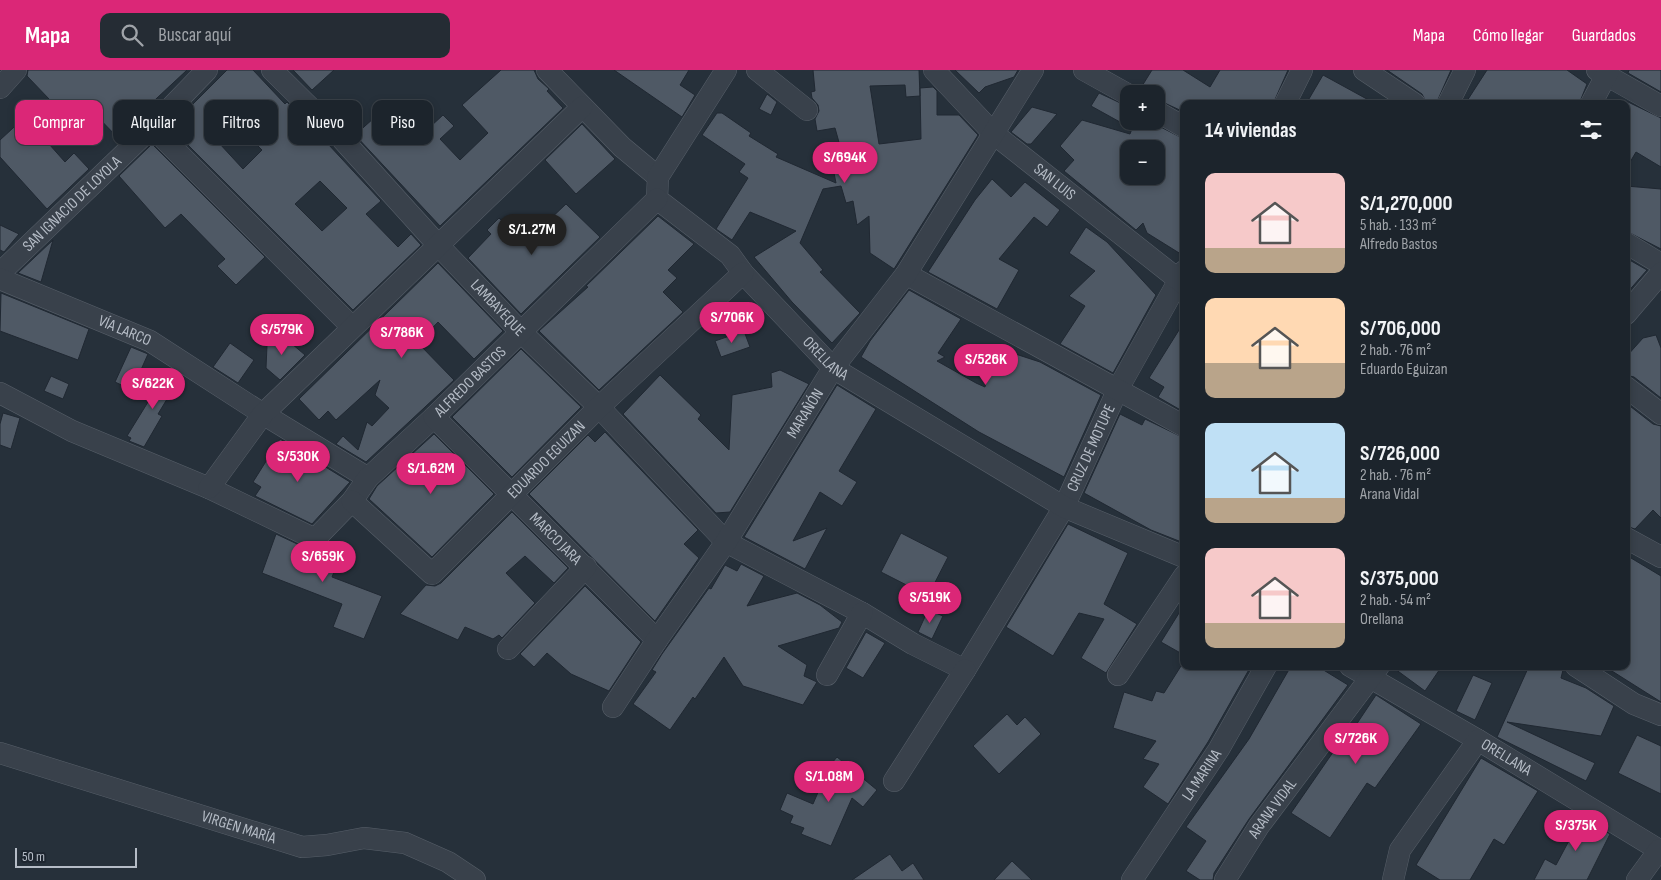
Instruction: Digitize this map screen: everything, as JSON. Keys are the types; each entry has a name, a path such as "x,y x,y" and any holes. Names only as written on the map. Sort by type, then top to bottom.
{"street":[{"path":"0,88 16,70"},
{"name":"SAN IGNACIO DE LOYOLA","path":"178,100 207,70"},
{"name":"LAMBAYEQUE","path":"272,70 342,139 438,245 520,331 599,407 726,542 862,613 913,644 965,670"},
{"path":"547,70 582,107 658,178"},
{"path":"657,199 658,178 726,70"},
{"path":"757,70 807,110"},
{"name":"SAN LUIS","path":"934,70 994,134 1180,276"},
{"name":"MARAÑÓN","path":"613,707 657,640 726,542 833,368 906,274 1033,70"},
{"path":"1084,70 1120,90"},
{"path":"1287,100 1302,70"},
{"path":"1364,70 1409,100"},
{"path":"1450,100 1465,70"},
{"path":"1593,100 1604,72 1661,106"},
{"path":"0,393 72,430 209,488 263,414 582,107"},
{"path":"1165,116 1180,125"},
{"name":"SAN IGNACIO DE LOYOLA","path":"0,273 133,145"},
{"path":"170,145 352,327"},
{"name":"ORELLANA","path":"657,199 730,255 743,274 833,368 1064,507 1180,555"},
{"name":"ALFREDO BASTOS","path":"209,488 315,539 352,500 368,478 434,417 657,199"},
{"path":"1630,245 1661,264"},
{"path":"1630,309 1661,273"},
{"name":"EDUARDO EGUIZAN","path":"352,500 432,574 599,407 743,274"},
{"path":"906,274 1180,424"},
{"name":"VÍA LARCO","path":"0,279 150,341 263,414 368,478"},
{"name":"CRUZ DE MOTUPE","path":"894,781 965,670 1064,507 1118,389 1180,281"},
{"path":"1630,390 1661,414"},
{"name":"MARCO JARA","path":"434,417 657,640"},
{"path":"1630,540 1661,557"},
{"path":"508,649 586,567"},
{"path":"1118,675 1180,582"},
{"path":"827,675 862,613"},
{"name":"LA MARINA","path":"1132,880 1219,749 1264,670"},
{"path":"1582,670 1634,704 1661,715"},
{"name":"ORELLANA","path":"1374,673 1478,740 1660,850"},
{"name":"ARANA VIDAL","path":"1225,880 1259,826 1374,673"},
{"path":"1394,880 1400,850 1478,740"},
{"name":"VIRGEN MARÍA","path":"0,753 302,847 327,845 364,838 405,843 448,862 475,880"},
{"path":"1637,880 1660,850"}],"building":[{"path":"28,70 187,70 155,100 113,100 113,133 103,122 103,100 50,100 27,76"},
{"path":"227,70 253,70 285,104 288,103 288,145 329,145 381,201 366,214 398,247 411,234 421,245 353,310 188,145 194,145 194,103","holes":["320,181 347,208 322,231 295,204"]},
{"path":"293,70 334,70 312,90"},
{"path":"501,70 534,70 538,79 549,89 547,91 563,108 440,226 362,142 362,129 372,120 372,145 433,145 433,124 443,115 454,126 440,139 460,160 488,133 462,105"},
{"path":"614,70 689,70 680,85 695,95 682,117"},
{"path":"813,70 919,70 920,96 906,97 905,85 870,86 879,144 921,139 920,88 933,87 937,91 937,115 959,115 978,135 894,269 870,253 869,216 857,225 853,201 846,203 841,186 823,189 800,243 823,270 820,272 860,313 832,343 792,302 754,257 796,231 750,212 732,240 716,229 748,178 739,172 745,164 702,135 717,113 722,113 751,133 749,136 778,154 776,157 836,183 834,173 847,171 835,128 817,131 815,119 819,111 811,92 815,91"},
{"path":"955,70 1018,70 1014,77 985,87 979,93"},
{"path":"1152,70 1183,70 1210,87 1220,70 1288,70 1275,100 1180,100 1180,110 1165,103 1165,85 1143,85"},
{"path":"1387,70 1451,70 1438,100 1425,100 1422,94"},
{"path":"1487,70 1567,70 1587,84 1581,100 1468,100"},
{"path":"1629,70 1661,70 1661,92 1628,73"},
{"path":"1323,75 1369,100 1308,100"},
{"path":"1099,93 1120,103 1120,122 1091,106"},
{"path":"767,94 777,102 771,115 759,109"},
{"path":"1630,103 1661,118 1661,167 1636,152 1630,162"},
{"path":"1032,107 1057,114 1031,144 1027,144 1011,132"},
{"path":"1082,120 1130,134 1132,130 1165,129 1180,137 1180,254 1147,233 1143,223 1136,230 1064,171 1074,160 1060,146"},
{"path":"582,124 615,159 576,194 545,160"},
{"path":"15,126 15,145 50,145 65,162 74,153 89,169 47,209 0,157 0,140"},
{"path":"153,145 265,257 236,285 217,266 225,259 181,214 165,228 119,176"},
{"path":"992,179 1011,197 1025,182 1060,210 1047,227 1034,217 999,259 1019,270 997,309 928,272 975,200"},
{"path":"1630,186 1661,189 1661,249 1630,233"},
{"path":"566,204 600,237 521,314 468,258 491,234 487,230 499,218 525,243"},
{"path":"658,216 694,244 668,270 677,278 663,292 683,312 599,390 539,331 588,287 586,286"},
{"path":"0,225 19,234 4,252 0,250"},
{"path":"1086,227 1107,242 1156,295 1113,373 1060,344 1085,306 1069,296 1095,271 1069,253"},
{"path":"53,240 41,282 18,273"},
{"path":"1630,260 1647,270 1630,289"},
{"path":"438,263 503,331 474,359 438,322 418,343 454,380 366,462 336,444 343,436 358,450 367,422 372,426 389,408 375,395 380,380 336,420 328,411 319,420 299,399"},
{"path":"909,290 961,319 938,353 945,357 937,361 976,383 985,387 994,347 1040,362 1101,395 1064,477 979,432 861,357 870,341"},
{"path":"1,293 89,329 78,360 0,331"},
{"path":"1180,328 1180,410 1158,397 1164,387 1149,378"},
{"path":"744,331 750,347 721,357 715,341"},
{"path":"278,332 305,355 280,380 266,368 267,345"},
{"path":"1656,335 1661,348 1661,398 1630,376 1630,353 1643,338"},
{"path":"230,343 254,360 238,383 213,367"},
{"path":"131,347 148,354 132,390 115,382"},
{"path":"521,349 581,407 512,477 452,417"},
{"path":"169,368 181,376 158,414 162,416 144,447 129,441 131,438 127,436"},
{"path":"780,370 809,384 730,512 716,513 623,414 660,375 701,415 698,419 729,450 732,395 772,387 771,373"},
{"path":"51,376 69,384 63,399 44,391"},
{"path":"837,385 876,409 839,471 857,482 842,506 820,492 793,541 827,528 805,569 744,537"},
{"path":"1630,406 1653,424 1661,426 1661,518 1653,510 1635,529 1630,527"},
{"path":"3,413 20,418 11,449 0,445 0,424"},
{"path":"1120,414 1142,425 1145,419 1180,436 1180,541 1151,530 1084,493"},
{"path":"605,432 698,530 684,544 699,558 655,621 529,494 588,435 595,442"},
{"path":"434,434 494,494 432,557 369,499 377,486"},
{"path":"280,439 350,482 312,524 255,496 261,487 253,482"},
{"path":"512,512 568,568 554,583 525,556 506,573 535,603 502,638 499,635 493,639 465,627 458,640 400,614 426,585 435,586 441,583"},
{"path":"1068,524 1128,553 1104,604 1137,624 1106,673 1081,658 1104,619 1079,613 1053,656 1006,627"},
{"path":"901,533 948,557 928,596 881,572"},
{"path":"276,534 310,550 321,549 340,557 332,577 382,596 364,639 333,627 342,604 262,573"},
{"path":"1630,557 1661,576 1661,702 1610,670 1630,670"},
{"path":"741,564 764,576 747,606 797,593 820,605 842,622 839,628 778,646 807,665 804,676 817,682 803,705 743,686 724,657 695,699 693,697 670,730 633,704 656,672 652,670 662,654 709,588 711,589 725,565 737,571"},
{"path":"585,586 641,642 609,691 571,674 547,653 534,667 520,654"},
{"path":"928,610 943,616 932,639 918,632"},
{"path":"1180,611 1180,653 1161,642"},
{"path":"866,632 885,643 863,678 846,668"},
{"path":"1180,668 1180,670 1249,670 1208,742 1168,804 1143,787 1159,764 1143,759 1156,741 1113,728 1124,692 1152,701 1156,691 1164,693"},
{"path":"1289,670 1324,670 1348,685 1249,819 1214,873 1213,880 1200,880 1186,871 1206,841 1186,827 1249,739"},
{"path":"1396,670 1439,670 1425,691"},
{"path":"1527,670 1563,670 1561,678 1586,688 1614,706 1601,736 1507,722 1595,763 1586,781 1497,737"},
{"path":"1473,675 1492,683 1475,720 1456,711"},
{"path":"1376,695 1421,724 1375,788 1367,783 1330,838 1291,813 1347,732 1348,737"},
{"path":"1007,714 1017,725 1025,717 1041,734 999,774 973,746"},
{"path":"1637,735 1661,746 1661,794 1618,773"},
{"path":"837,757 877,790 863,807 852,798 831,846 801,834 804,828 790,823 793,816 780,810 787,793 813,804 819,790 832,774 826,770"},
{"path":"1481,758 1538,791 1504,845 1494,839 1470,880 1440,880 1416,865"},
{"path":"1570,811 1610,834 1587,880 1534,880 1545,859 1556,865 1572,835 1560,829"},
{"path":"890,854 902,871 913,863 924,880 852,880"},
{"path":"1012,861 1032,880 994,880"}]}
